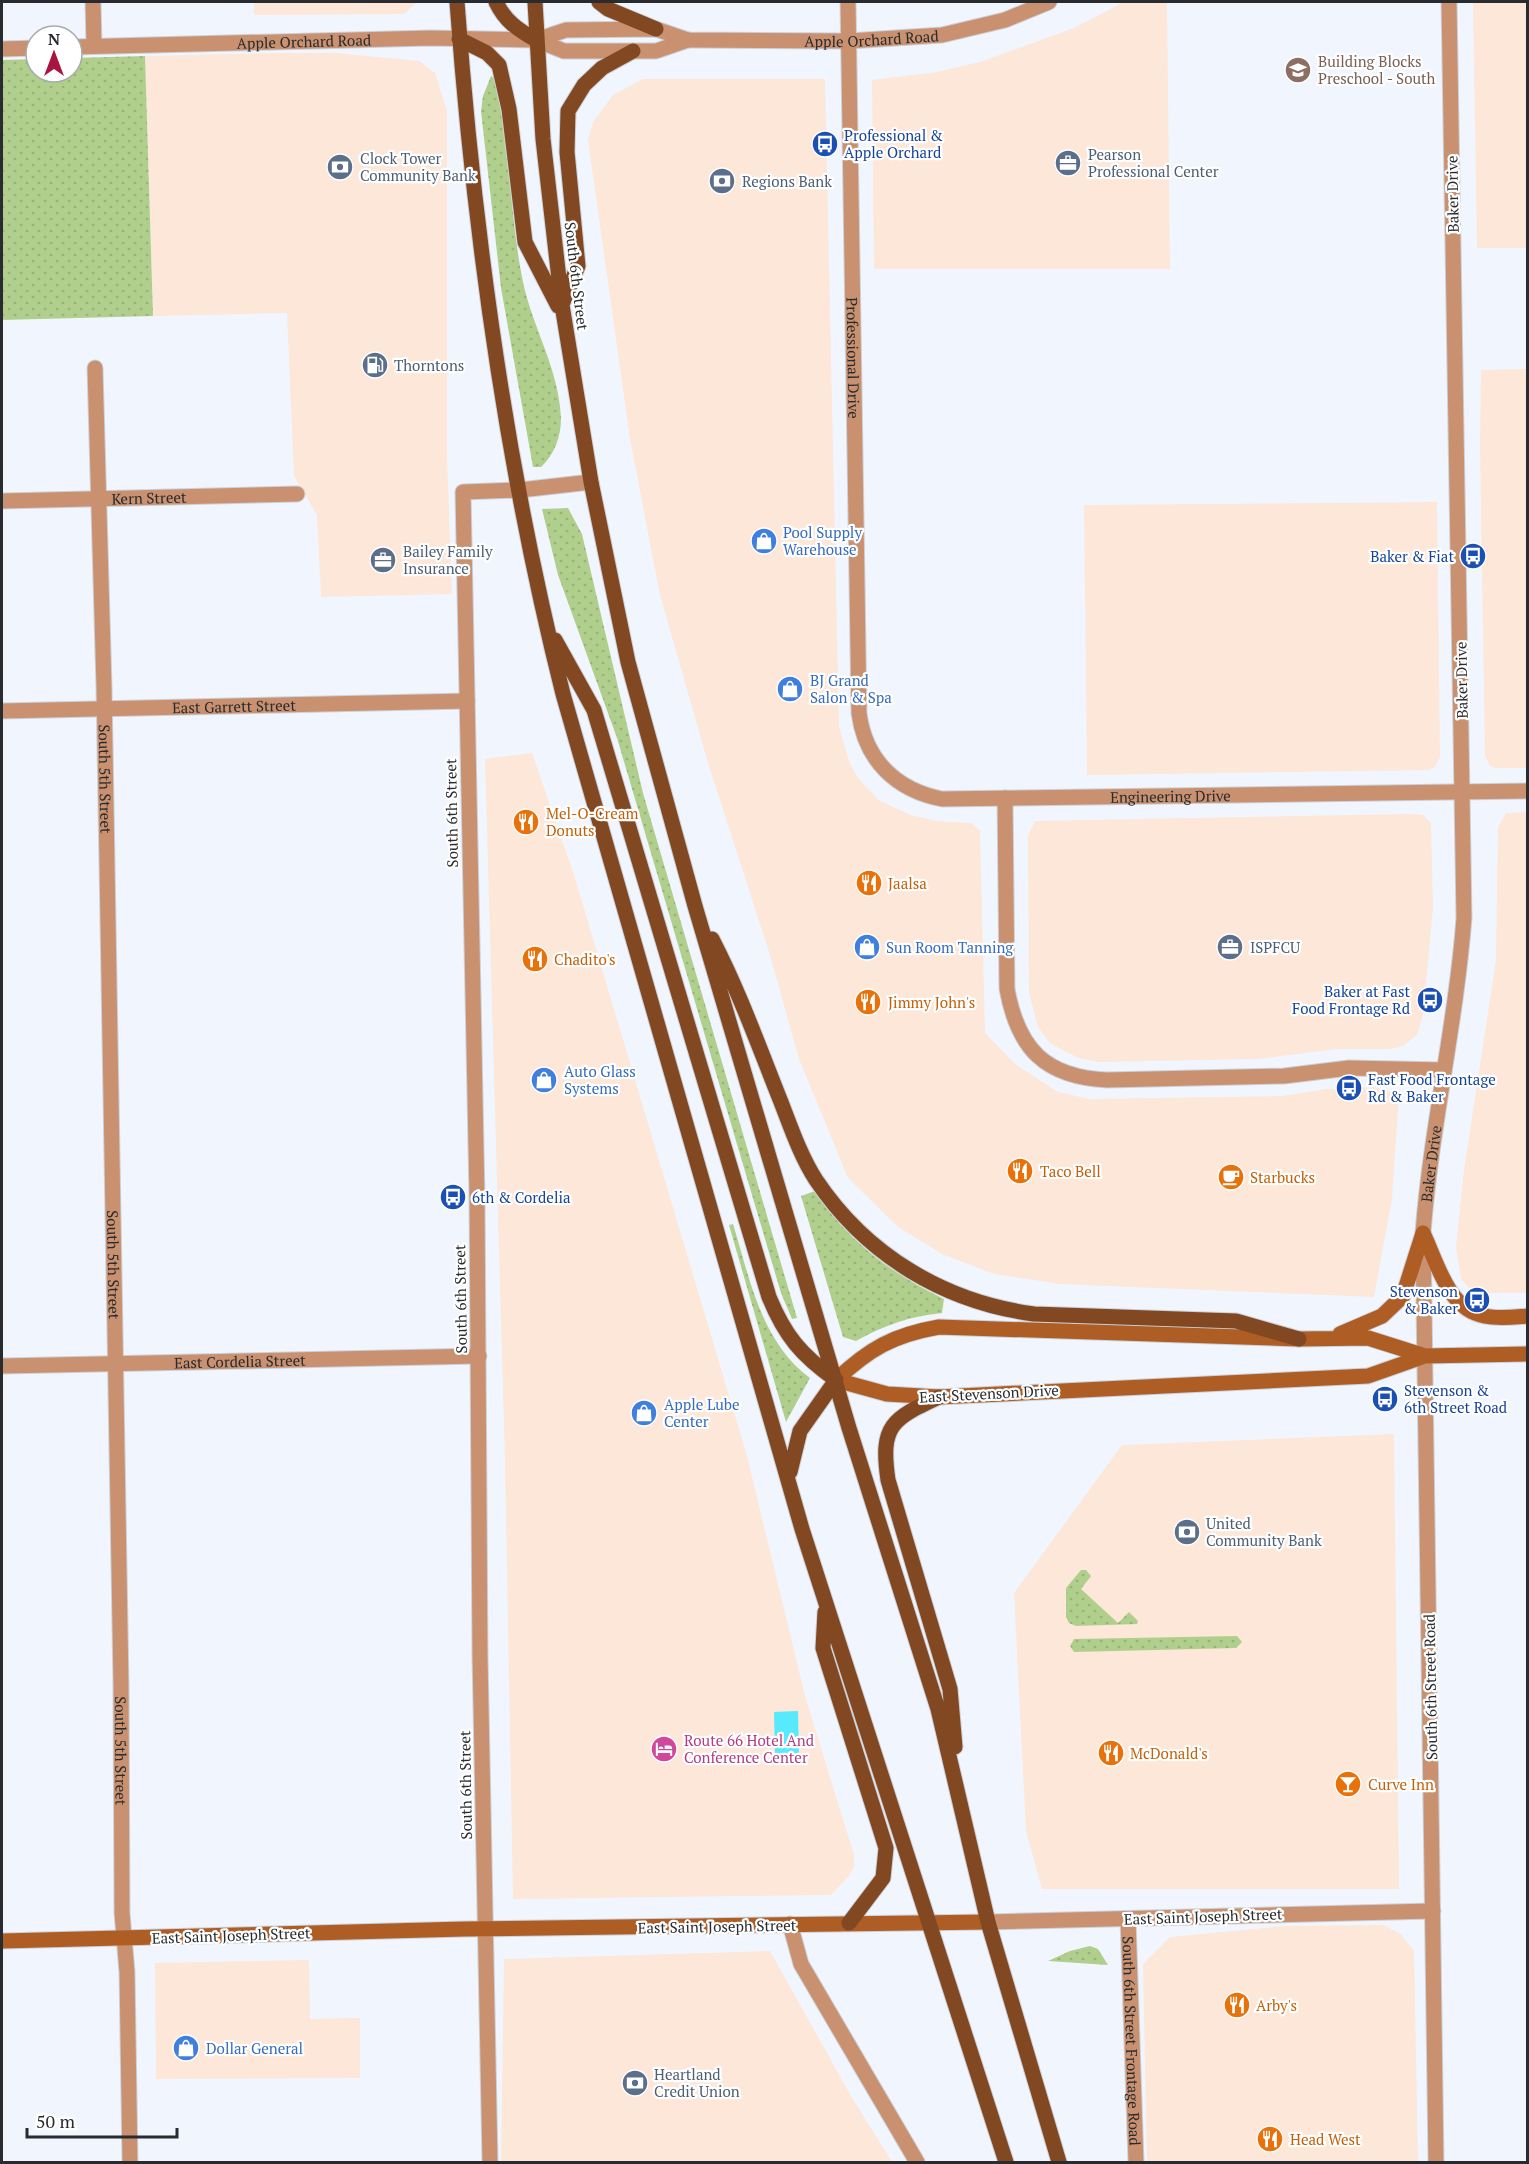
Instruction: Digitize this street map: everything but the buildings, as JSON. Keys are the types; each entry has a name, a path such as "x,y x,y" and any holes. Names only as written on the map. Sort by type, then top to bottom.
{"main road":[{"path":"457,2 472,178 485,284 545,621 586,778 789,1482 864,1724 1006,2163"},
{"path":"496,2 506,19 515,28 536,40"},
{"name":"South 6th Street","path":"535,2 543,139 563,311 591,482"},
{"path":"599,2 608,9 656,29"},
{"path":"459,39 487,54 499,65 509,109 525,242 563,311"},
{"path":"563,311 578,266 567,152 568,111 584,85 602,68 633,51"},
{"path":"591,482 628,662 695,906 934,1699 957,1786 988,1922 1059,2163"},
{"path":"545,621 594,710 769,1297 789,1339 816,1366 836,1380"},
{"path":"695,906 730,974 794,1134 816,1180 856,1229 902,1266 951,1294 1005,1310 1034,1314 1236,1321 1299,1339"},
{"path":"1424,1233 1451,1292 1460,1303 1475,1314 1486,1317 1527,1317"},
{"path":"1322,1339 1372,1321 1398,1301 1407,1289 1417,1246 1424,1233"},
{"name":"East Stevenson Drive","path":"836,1380 863,1354 911,1332 939,1327 1299,1339 1368,1338 1425,1356"},
{"name":"East Stevenson Drive","path":"836,1380 886,1394 939,1397 1368,1376 1425,1356 1527,1354"},
{"path":"789,1482 792,1454 800,1431 818,1402 836,1380"},
{"path":"939,1397 899,1419 884,1448 888,1480 950,1689 957,1786"},
{"path":"826,1600 823,1648 886,1848 884,1878 868,1902 849,1923"},
{"name":"East Saint Joseph Street","path":"2,1941 487,1929 988,1922"}],"street":[{"path":"93,2 94,46"},
{"name":"Professional Drive","path":"848,2 859,713"},
{"name":"Apple Orchard Road","path":"84,46 459,39 536,40 566,30 656,29 688,40 849,40 952,33 1005,20 1049,2"},
{"name":"Baker Drive","path":"1425,1356 1424,1233 1430,1161 1456,999 1464,918 1449,2"},
{"name":"Apple Orchard Road","path":"536,40 564,51 656,51 688,40"},
{"path":"2,49 24,48"},
{"name":"South 5th Street","path":"95,368 104,708 122,1913 126,1938 130,2163"},
{"name":"South 6th Street","path":"490,2163 480,1656 479,1356 463,492 520,490 591,482"},
{"name":"Kern Street","path":"2,501 297,494"},
{"name":"East Garrett Street","path":"2,711 467,701"},
{"name":"Engineering Drive","path":"859,713 864,736 876,760 893,779 907,788 942,799 1527,791"},
{"path":"1005,798 1007,989 1012,1019 1021,1035 1048,1065 1084,1079 1107,1080 1277,1076 1349,1068 1444,1070"},
{"name":"East Cordelia Street","path":"2,1366 479,1356"},
{"name":"South 6th Street Road","path":"1425,1356 1436,2163"},
{"name":"East Saint Joseph Street","path":"988,1922 1285,1912 1433,1911"},
{"name":"South 6th Street Frontage Road","path":"1128,1919 1136,2163"},
{"path":"790,1924 801,1964 917,2163"}],"shaded area":[{"path":"254,2 417,2 404,14 254,15"},
{"path":"1124,2 1167,2 1170,269 874,269 872,80 937,72 980,62 1074,28"},
{"path":"1527,2 1527,248 1477,248 1473,3"},
{"path":"336,53 419,61 435,73 447,111 447,455 452,594 321,597 317,515 294,476 287,313 153,316 145,56"},
{"path":"643,79 825,79 839,727 850,764 858,778 878,800 911,815 935,821 972,823 980,831 985,1033 1015,1064 1058,1092 1089,1099 1282,1096 1327,1089 1375,1087 1399,1095 1392,1199 1374,1297 1060,1284 994,1274 942,1254 898,1227 848,1178 799,1059 770,955 708,763 660,595 630,439 588,140 593,122 613,95"},
{"path":"1527,369 1527,768 1496,768 1490,766 1485,756 1481,370"},
{"path":"1437,502 1440,757 1435,767 1428,770 1087,775 1084,505"},
{"path":"532,753 574,875 747,1456 805,1696 854,1855 854,1867 831,1895 513,1899 505,1460 485,759"},
{"path":"1527,812 1527,1293 1474,1293 1461,1279 1456,1247 1464,1170 1496,960 1498,827 1506,813"},
{"path":"1423,815 1431,823 1433,908 1423,1015 1417,1035 1403,1046 1391,1049 1337,1049 1257,1059 1098,1062 1079,1058 1062,1050 1049,1042 1038,1027 1029,993 1028,836 1035,821"},
{"path":"1394,1434 1399,1889 1042,1889 1026,1831 1014,1593 1122,1445"},
{"path":"1383,1925 1401,1934 1414,1951 1418,2162 1147,2162 1143,1964 1170,1937 1285,1926"},
{"path":"770,1951 851,2096 892,2162 501,2162 504,1959"},
{"path":"309,1960 310,2019 360,2018 360,2078 156,2079 155,1963"}],"green space":[{"path":"145,56 153,316 2,320 2,60 24,59 24,84 84,84 84,58"},
{"path":"491,76 496,79 501,104 518,257 523,282 551,366 559,400 560,431 553,451 541,467 533,467 501,288 481,111 483,96"},
{"path":"568,508 582,534 643,793 797,1318 792,1319 781,1293 617,738 558,575 542,509"},
{"path":"815,1191 856,1241 889,1267 944,1299 942,1313 898,1322 856,1341 843,1337 801,1196"},
{"path":"733,1224 752,1287 769,1328 793,1363 810,1378 786,1422 729,1225"},
{"path":"1081,1570 1086,1570 1091,1576 1081,1589 1118,1623 1129,1612 1138,1621 1137,1624 1076,1626 1069,1623 1066,1617 1066,1588"},
{"path":"1237,1636 1242,1642 1236,1648 1074,1652 1070,1646 1074,1639"},
{"path":"1090,1946 1098,1949 1108,1965 1048,1961 1070,1951"}],"water":[{"path":"798,1711 799,1758 775,1758 774,1712"}],"place":[{"name":"Building Blocks Preschool - South","path":"1298,70"},
{"name":"Professional & Apple Orchard","path":"825,144"},
{"name":"Pearson Professional Center","path":"1068,163"},
{"name":"Clock Tower Community Bank","path":"340,167"},
{"name":"Regions Bank","path":"722,181"},
{"name":"Thorntons","path":"375,365"},
{"name":"Pool Supply Warehouse","path":"764,541"},
{"name":"Baker & Fiat","path":"1473,556"},
{"name":"Bailey Family Insurance","path":"383,560"},
{"name":"BJ Grand Salon & Spa","path":"790,689"},
{"name":"Mel-O-Cream Donuts","path":"526,822"},
{"name":"Jaalsa","path":"869,883"},
{"name":"Sun Room Tanning","path":"867,947"},
{"name":"ISPFCU","path":"1230,947"},
{"name":"Chadito's","path":"535,959"},
{"name":"Baker at Fast Food Frontage Rd","path":"1430,1000"},
{"name":"Jimmy John's","path":"868,1002"},
{"name":"Auto Glass Systems","path":"544,1080"},
{"name":"Fast Food Frontage Rd & Baker","path":"1349,1088"},
{"name":"Taco Bell","path":"1020,1171"},
{"name":"Starbucks","path":"1231,1177"},
{"name":"6th & Cordelia","path":"453,1197"},
{"name":"Stevenson & Baker","path":"1477,1300"},
{"name":"Stevenson & 6th Street Road","path":"1385,1399"},
{"name":"Apple Lube Center","path":"644,1413"},
{"name":"United Community Bank","path":"1187,1532"},
{"name":"Route 66 Hotel And Conference Center","path":"664,1749"},
{"name":"McDonald's","path":"1111,1753"},
{"name":"Curve Inn","path":"1348,1784"},
{"name":"Arby's","path":"1237,2005"},
{"name":"Dollar General","path":"186,2048"},
{"name":"Heartland Credit Union","path":"635,2083"},
{"name":"Head West","path":"1270,2139"}]}
